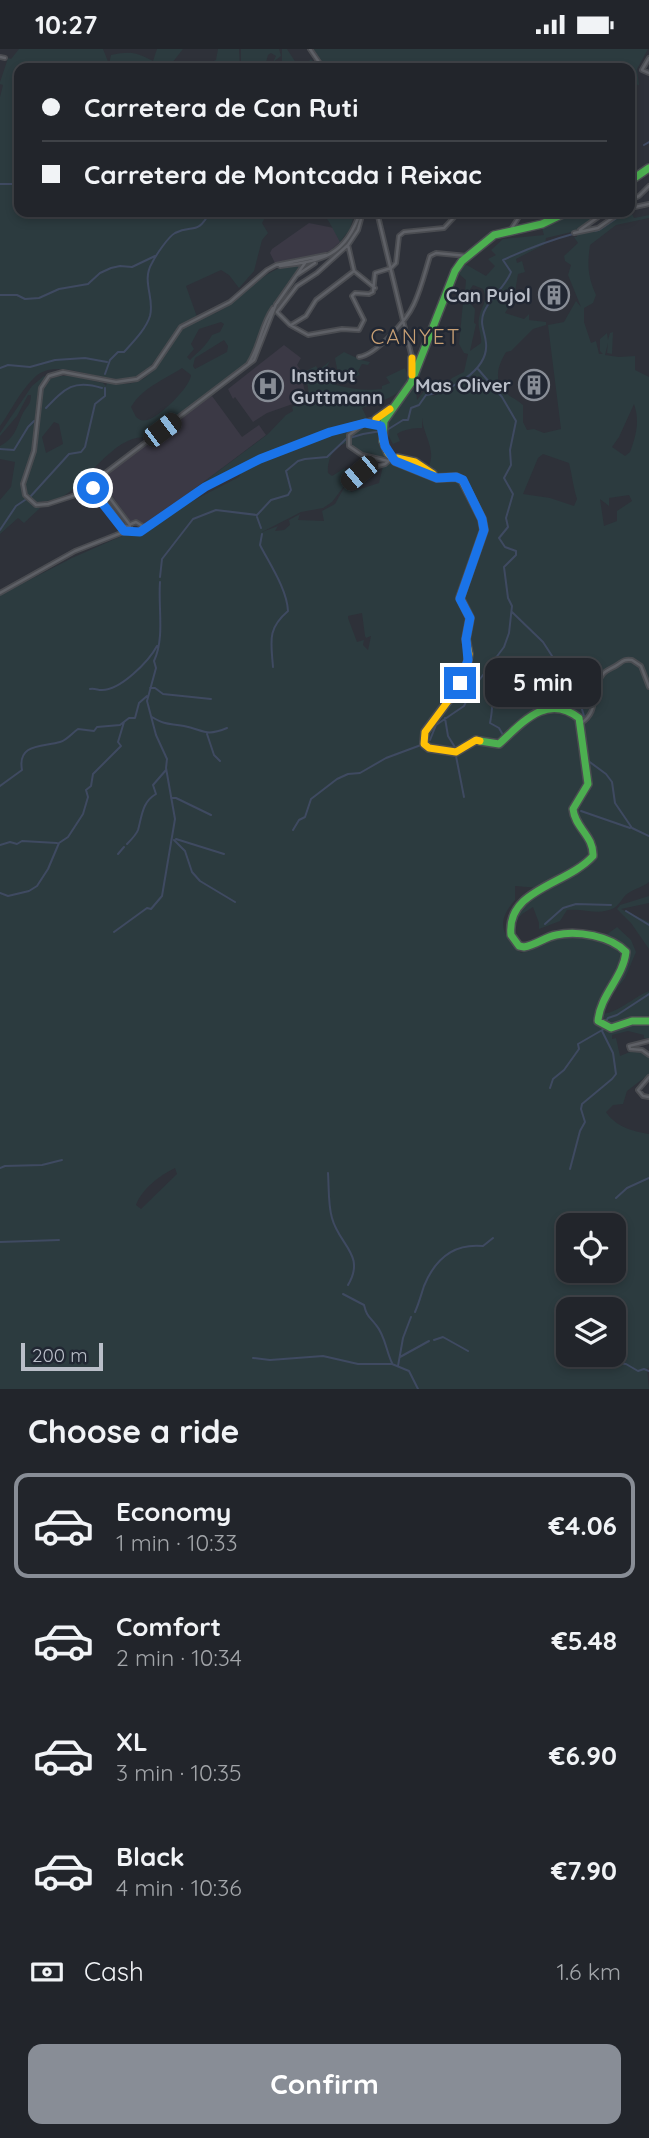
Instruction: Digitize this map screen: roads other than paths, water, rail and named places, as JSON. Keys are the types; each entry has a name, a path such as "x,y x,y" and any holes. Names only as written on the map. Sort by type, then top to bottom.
{"street":[{"path":"0,57 5,58"},
{"path":"648,71 644,67 649,58"},
{"path":"635,198 649,186"},
{"path":"295,277 334,251 351,235 360,217"},
{"path":"361,217 358,230 348,244 317,273 295,288 276,312 290,325 308,335 342,329 359,330 364,320 352,296 355,293 369,294 375,288 375,273 391,268 398,260 397,239 401,233 444,228 454,217"},
{"path":"378,217 403,320 419,357 416,375"},
{"path":"381,424 406,395 416,375 419,357 457,272 467,256 510,231 519,217"},
{"path":"395,407 409,385 455,271 467,256 489,238 542,224 557,217"},
{"path":"499,236 542,227 563,217"},
{"path":"598,217 576,232 598,228 614,217"},
{"path":"348,244 354,271 375,288"},
{"path":"457,272 477,250"},
{"path":"251,360 267,318 305,263 334,251"},
{"path":"359,357 374,351 413,307 430,256 436,253 467,256"},
{"path":"106,473 91,488 48,505 36,505 28,499 23,489 34,451 40,398 44,381 49,376 59,372 121,383 142,377 154,367 181,327 218,310 274,267 326,255"},
{"path":"274,267 321,260"},
{"path":"290,325 306,316 316,300 354,271"},
{"path":"91,488 106,473 254,360 276,305"},
{"path":"265,330 267,318"},
{"path":"243,369 258,352 259,338"},
{"path":"91,488 123,526 140,532 205,487 260,459 330,432 365,423 381,424"},
{"path":"365,423 348,439 349,446 356,452 409,462 443,477"},
{"path":"381,424 392,459 437,478 456,477 465,482 482,519 484,535 460,599 470,618 466,639 469,654 467,666 457,689 425,732 424,744 429,748 454,753 476,740 497,744 533,715 548,708 570,711 579,718 582,723 581,743 588,785 573,811 590,836 594,848 593,856 564,878 526,897 510,923 510,935 514,943 522,947 554,935 570,933 621,944 626,951 625,965 600,1010 598,1021 611,1028 632,1021 649,1021"},
{"path":"348,483 366,469 392,459"},
{"path":"409,462 421,472"},
{"path":"97,481 127,529"},
{"path":"0,593 75,551 127,529 134,522 148,526"},
{"path":"135,531 140,527 139,524"},
{"path":"582,723 594,710 596,692 602,676 622,661 632,660 641,666 649,687"},
{"path":"649,1041 629,1046 630,1049 642,1050 649,1055"},
{"path":"649,1077 638,1090 643,1096 649,1097"}],"waterway":[{"path":"644,145 649,142"},
{"path":"0,184 14,184"},
{"path":"105,374 110,360 118,352 124,352 148,321 151,309 148,276 156,255 172,235 181,230 198,227 207,217"},
{"path":"595,230 617,217"},
{"path":"160,577 162,559 193,519 216,510 257,515 271,500 288,495 291,490 286,471 298,461 327,457 346,439 387,430 403,420 408,420 411,408 419,405 426,395 445,390 474,371 485,353 482,320 484,312 511,272 503,260 537,245 573,234"},
{"path":"0,295 39,298 59,289 88,284 100,273 111,268 132,267 155,256"},
{"path":"0,368 8,365 30,367 55,360 85,358 107,362"},
{"path":"430,740 436,725 464,706 471,691 504,647 509,633 512,606 508,598 504,567 516,555 516,551 505,547 499,538 508,527 506,518 513,494 504,478 511,465 510,450 516,421 502,397 478,369"},
{"path":"46,408 71,387 92,385 102,388"},
{"path":"30,497 69,454 81,452 85,447 95,404 105,396 105,388"},
{"path":"0,449 14,450 34,421"},
{"path":"0,530 16,506 25,500"},
{"path":"257,517 261,528"},
{"path":"262,534 260,545 281,585 288,611 273,630 273,667"},
{"path":"114,932 147,908 151,909 162,896 175,819 166,768 167,759 156,735 147,701 156,668 154,661 159,642 160,582"},
{"path":"512,612 543,642 578,696 584,716"},
{"path":"90,689 101,690 117,686 141,667 157,646"},
{"path":"484,676 492,699 490,723 499,728 503,735"},
{"path":"150,688 163,694 211,699"},
{"path":"0,786 22,770 23,755 27,751 63,741 78,729 94,731 97,727 120,725 129,718 135,718 139,703 147,696"},
{"path":"152,717 165,723 205,732 227,728"},
{"path":"445,718 448,736 456,749"},
{"path":"0,893 8,896 29,891 37,886 59,843 68,837 83,814 88,797 86,790 91,786 93,774 121,746 118,742 124,722"},
{"path":"207,734 214,755 220,761"},
{"path":"293,830 299,820 305,817 311,799 337,779 360,773 386,758 421,745"},
{"path":"456,756 464,797"},
{"path":"587,760 612,782 615,803 632,828 649,836"},
{"path":"127,844 138,830 145,805 156,794 153,785 166,770"},
{"path":"171,798 211,815"},
{"path":"581,811 630,828"},
{"path":"176,839 224,854"},
{"path":"174,840 185,851 192,872 200,881 235,902"},
{"path":"0,845 22,841 57,843"},
{"path":"118,854 124,847"},
{"path":"545,924 563,908 576,904 611,905"},
{"path":"626,911 649,925"},
{"path":"606,1021 649,994"},
{"path":"550,1088 553,1079 564,1070 579,1049 578,1044 604,1029"},
{"path":"570,1169 585,1122 582,1104 616,1074 613,1053 602,1031"},
{"path":"0,1168 42,1165 62,1160"},
{"path":"328,1173 332,1218 353,1258 353,1275 348,1285"},
{"path":"616,1198 627,1188 649,1178"},
{"path":"415,1312 428,1276 446,1255 463,1247 483,1246 493,1238"},
{"path":"0,1242 59,1240"},
{"path":"343,1294 364,1305 367,1314 381,1333 392,1363"},
{"path":"398,1366 403,1338 411,1317"},
{"path":"434,1340 443,1337 468,1351"},
{"path":"400,1357 429,1341"},
{"path":"253,1358 270,1360 323,1356 358,1364 392,1364 409,1371 418,1389"},
{"path":"626,1364 638,1371 649,1371"}],"place":[{"name":"Can Pujol","path":"554,295"},
{"name":"Mas Oliver","path":"534,385"},
{"name":"Institut Guttmann","path":"268,386"}],"district":[{"name":"CANYET","path":"416,336"}]}
